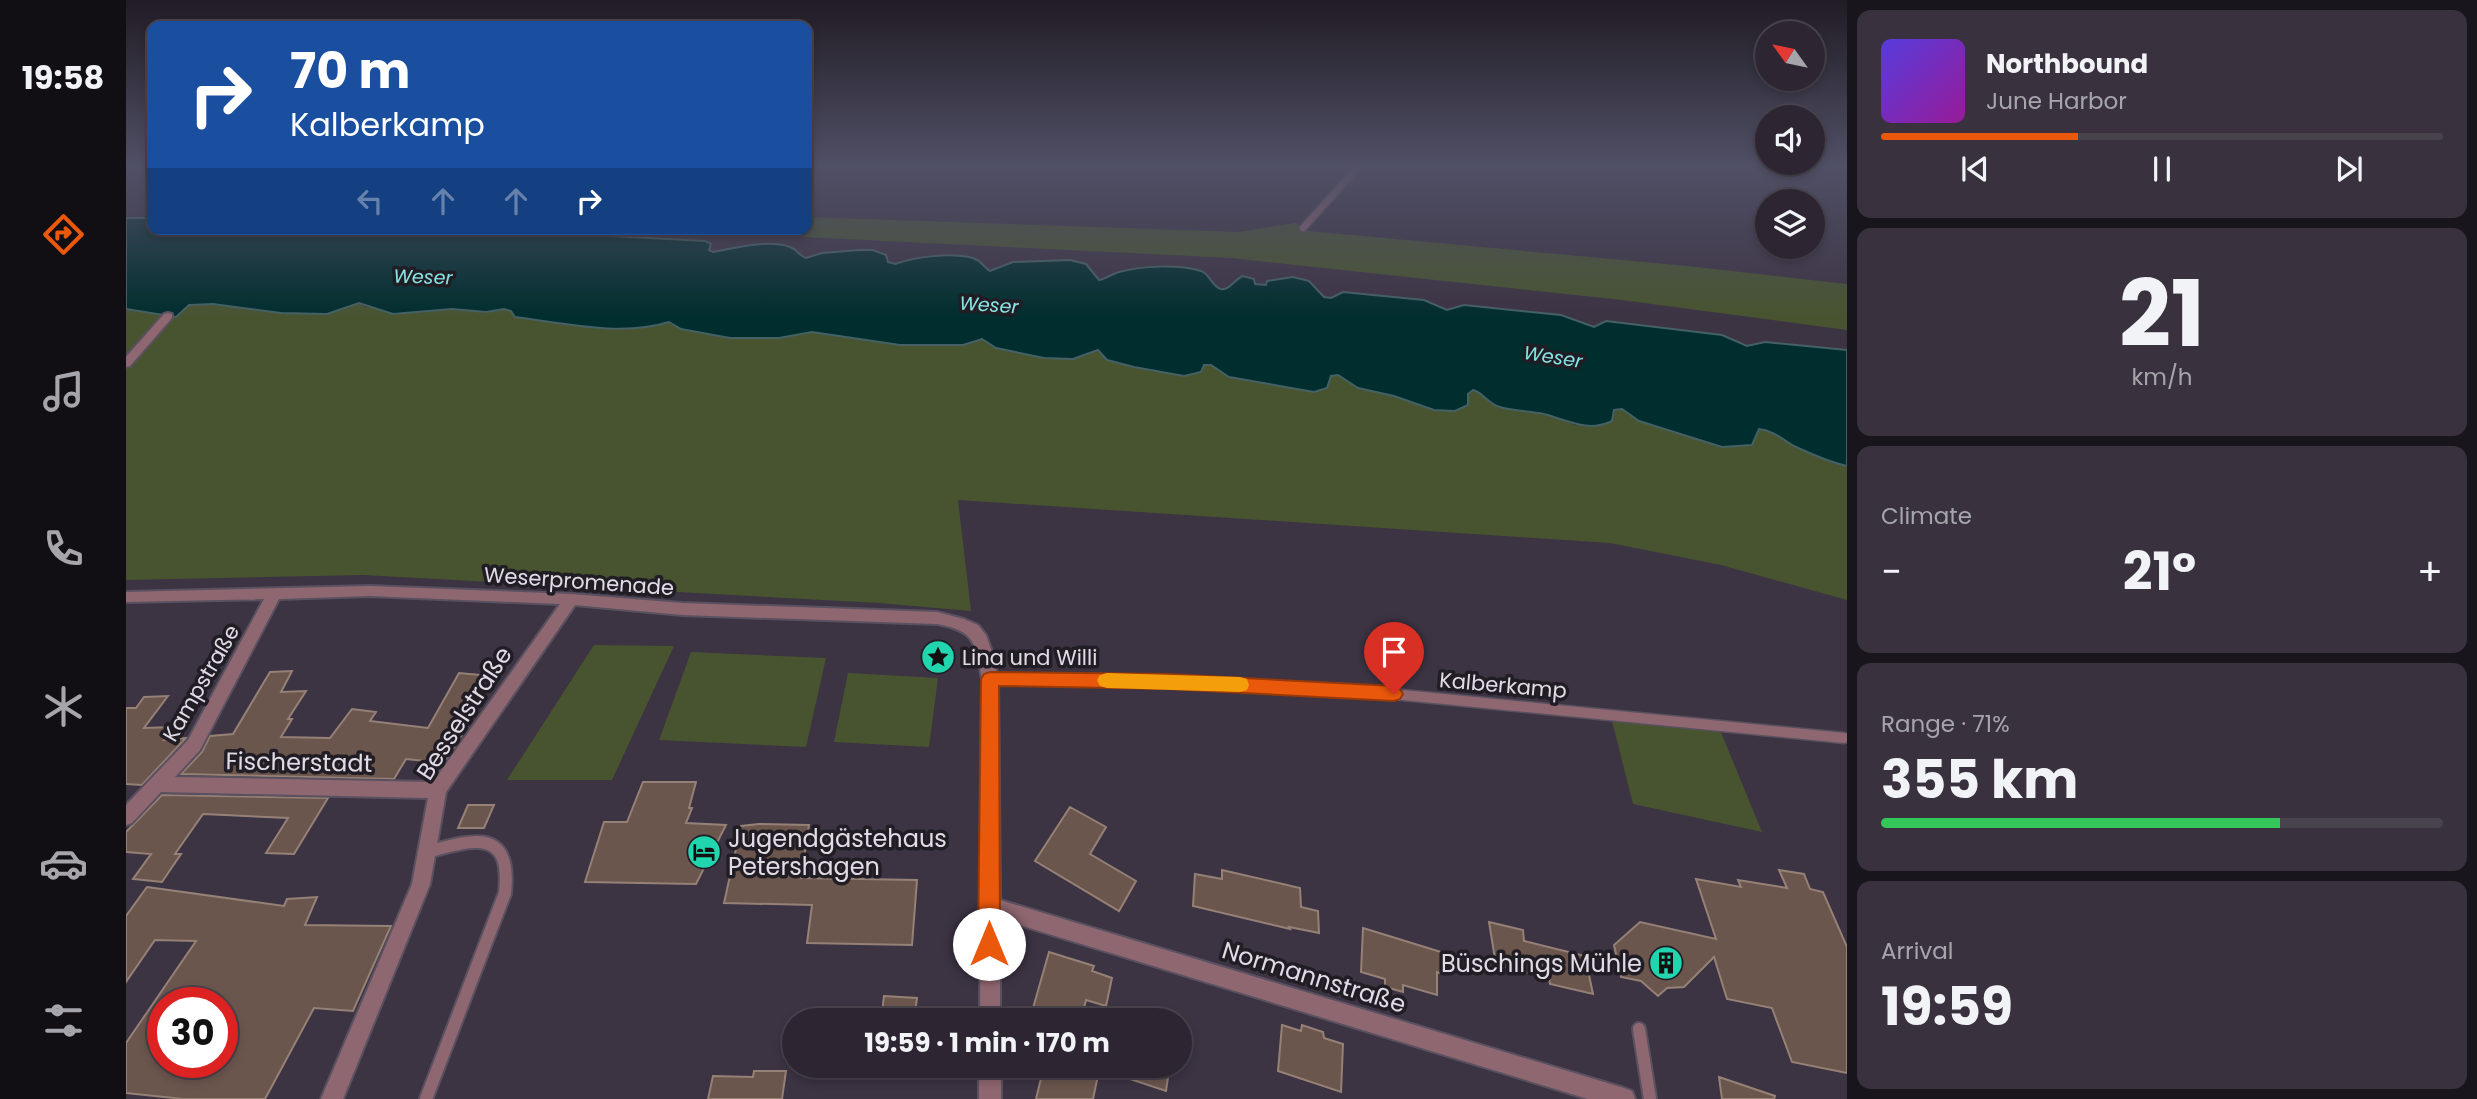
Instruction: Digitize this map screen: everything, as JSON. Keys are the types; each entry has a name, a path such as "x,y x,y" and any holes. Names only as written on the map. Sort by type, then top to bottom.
{"street":[{"path":"126,364 168,316"},
{"name":"Weserpromenade","path":"126,597 370,591 570,599 682,609 937,618 962,622 981,638 990,679 990,1008"},
{"name":"Kampstraße","path":"126,817 194,745 275,593"},
{"name":"Besselstraße","path":"332,1099 421,884 438,790 570,599"},
{"name":"Fischerstadt","path":"159,784 438,790"},
{"name":"Normannstraße","path":"989,906 1624,1099"},
{"path":"990,1078 990,1099"}],"lane":[{"path":"1303,228 1315,215"},
{"name":"Kalberkamp","path":"990,679 1169,681 1341,689 1844,738"},
{"path":"425,1099 505,892 509,874 506,856 497,846 478,841 427,852"},
{"path":"1639,1029 1650,1099"}],"shaded area":[{"path":"812,217 1237,232 1296,223 1308,231 1688,266 1847,284 1847,330 1622,300 1231,258 763,235 812,235"},
{"path":"359,303 365,307 486,312 504,309 652,327 668,322 681,329 779,338 812,332 900,345 963,345 982,339 996,348 1085,356 1098,350 1211,365 1229,377 1314,392 1331,376 1338,375 1358,388 1394,396 1434,410 1455,411 1473,390 1481,392 1489,402 1500,407 1544,414 1575,425 1622,409 1639,421 1770,430 1832,463 1847,466 1847,600 1721,565 1610,543 958,500 971,611 879,603 363,575 126,580 126,309 176,317 189,305 322,313"},
{"path":"594,645 674,646 612,780 507,780"},
{"path":"691,652 826,658 806,747 659,740"},
{"path":"848,673 938,678 929,747 834,742"},
{"path":"1612,721 1720,730 1762,832 1633,804"}],"water":[{"name":"Weser","path":"126,218 147,218 147,235 592,235 705,241 711,244 709,250 713,252 753,245 784,245 806,258 822,253 873,250 886,255 888,262 895,264 913,259 954,255 976,259 990,271 1013,262 1070,260 1086,264 1099,280 1138,268 1182,267 1201,271 1221,289 1227,288 1243,276 1254,279 1255,284 1266,285 1267,281 1293,277 1309,281 1324,297 1331,298 1343,292 1424,300 1447,310 1464,305 1561,315 1594,327 1606,321 1722,335 1747,346 1765,342 1847,350 1847,466 1813,455 1774,433 1759,429 1752,445 1722,447 1639,421 1622,409 1614,410 1612,421 1586,426 1544,414 1500,407 1473,390 1468,394 1468,405 1455,411 1434,410 1394,396 1358,388 1338,375 1331,376 1327,388 1314,392 1229,377 1211,365 1204,365 1201,372 1184,376 1107,360 1098,350 1073,359 1044,358 996,348 982,339 963,345 900,345 812,332 779,338 730,338 681,329 669,322 612,329 515,317 511,311 504,309 486,312 452,309 393,314 359,303 327,314 281,313 213,304 189,305 176,317 126,309"}],"building":[{"path":"292,671 281,692 306,691 288,719 292,719 281,737 330,738 352,709 376,712 370,721 428,728 459,673 482,675 461,709 466,710 452,726 467,727 444,763 406,759 394,779 181,774 202,752 210,736 233,734 270,672"},
{"path":"168,696 144,728 173,727 164,740 186,738 142,785 126,784 126,708 136,708 144,697"},
{"path":"643,782 696,782 689,808 692,808 686,823 726,825 696,884 585,882 604,822 627,822"},
{"path":"162,795 328,798 294,854 266,853 288,818 203,814 175,854 181,854 162,882 133,879 151,854 126,852 126,832"},
{"path":"468,805 494,805 484,828 458,828"},
{"path":"1070,807 1106,827 1090,854 1136,881 1119,911 1035,861"},
{"path":"809,825 801,878 917,880 912,945 807,943 812,905 724,903 741,826"},
{"path":"1222,870 1300,888 1301,907 1318,911 1319,933 1289,927 1290,929 1193,906 1195,874 1222,879"},
{"path":"1779,870 1804,874 1810,889 1823,892 1847,947 1847,1073 1792,1062 1772,1008 1727,999 1714,957 1684,987 1667,988 1658,996 1641,981 1621,977 1614,945 1640,922 1716,939 1696,879 1741,887 1738,880 1787,888"},
{"path":"147,887 284,906 287,899 317,897 305,925 391,926 353,1011 314,1008 265,1099 183,1099 126,1093 126,1043 147,1012 147,1078 238,1078 238,987 164,987 196,941 155,940 126,982 126,916"},
{"path":"1489,922 1523,930 1524,941 1585,956 1593,994 1550,984 1549,978 1496,965"},
{"path":"1363,928 1441,952 1442,974 1437,972 1437,995 1403,985 1403,992 1385,987 1385,979 1361,972"},
{"path":"1049,952 1094,966 1092,971 1112,978 1106,1006 1086,1000 1084,1008 1033,1008"},
{"path":"884,996 917,998 916,1008 882,1008"},
{"path":"1282,1025 1301,1031 1302,1025 1323,1032 1324,1038 1343,1044 1341,1092 1278,1071"},
{"path":"754,1071 782,1071 782,1078 785,1078 782,1099 708,1099 713,1076 753,1077"},
{"path":"1719,1077 1775,1096 1774,1099 1722,1099"},
{"path":"1041,1078 1097,1078 1093,1099 1036,1099"},
{"path":"1127,1078 1168,1078 1166,1091"}],"slow traffic":[{"path":"1107,680 1240,685"}],"place":[{"name":"Lina und Willi","path":"938,657"},
{"name":"Jugendgästehaus Petershagen","path":"704,852"},
{"name":"Büschings Mühle","path":"1666,963"}],"route":[{"path":"989,944 990,679 1169,681 1394,694"}]}
